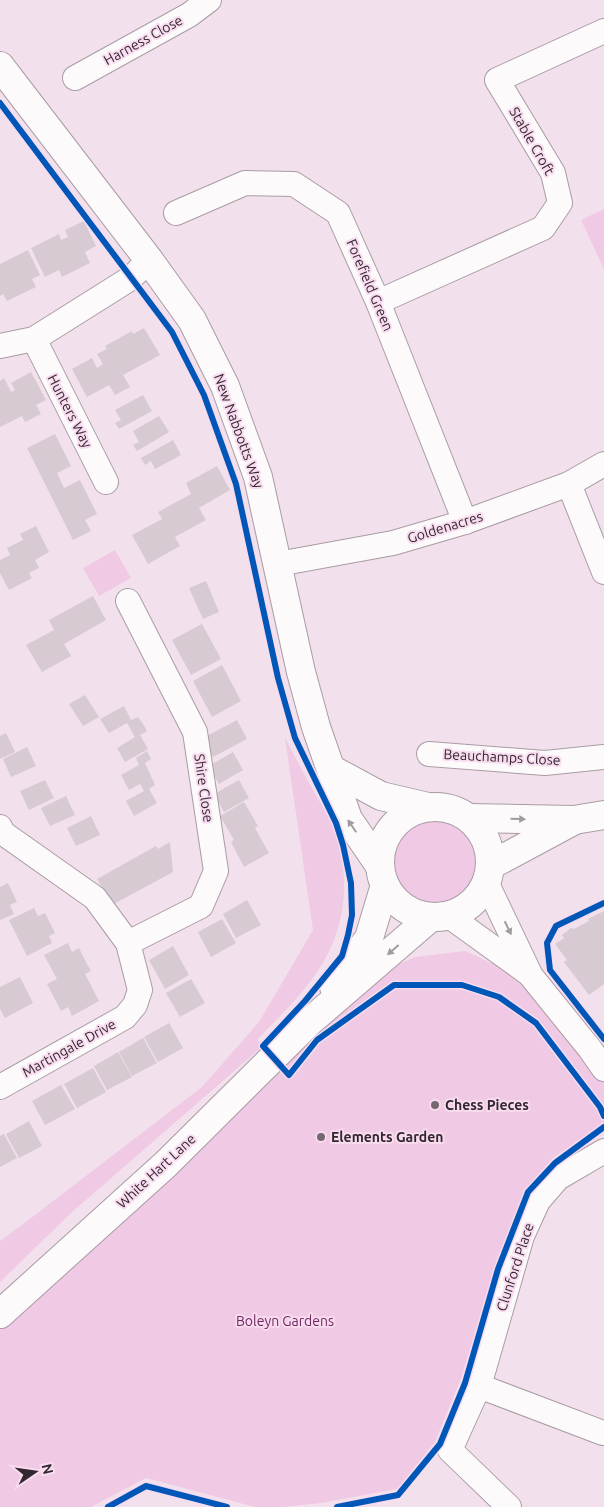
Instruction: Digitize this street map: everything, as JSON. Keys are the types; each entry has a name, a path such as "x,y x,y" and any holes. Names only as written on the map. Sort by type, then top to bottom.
{"street":[{"name":"Harness Close","path":"74,78 189,14 209,0"},
{"name":"Stable Croft","path":"378,302 543,228 560,203 552,173 497,80 604,30"},
{"name":"New Nabbotts Way","path":"0,66 149,260 192,320 225,386 258,477 301,672 316,727 348,819 382,876"},
{"name":"Forefield Green","path":"176,213 245,183 294,184 338,213 378,302 465,522"},
{"path":"0,346 34,339 131,278 149,260"},
{"name":"Hunters Way","path":"34,339 106,482"},
{"name":"Goldenacres","path":"278,564 393,543 465,522 569,484 604,464"},
{"path":"569,484 604,572"},
{"name":"Shire Close","path":"128,601 195,732 216,872 201,906 128,943"},
{"name":"Beauchamps Close","path":"429,754 545,762 604,757"},
{"path":"331,768 382,796 428,807 448,808 469,818 482,832 490,850 489,874 476,900 467,908 440,917"},
{"path":"428,807 418,809 401,818 388,833 382,847 382,876 396,901 412,913 440,917 531,976"},
{"path":"469,818 574,820 604,815"},
{"path":"489,874 574,820"},
{"name":"Martingale Drive","path":"0,827 3,833 95,898 128,943 140,990 135,1005 125,1017 0,1087"},
{"path":"489,874 531,976 604,1069"},
{"name":"White Hart Lane","path":"308,1023 369,938 382,876"},
{"name":"White Hart Lane","path":"0,1314 166,1164 308,1023 440,917"},
{"name":"Clunford Place","path":"509,1507 450,1450 479,1386 522,1236 538,1201 558,1178 604,1151"},
{"path":"479,1386 603,1433"}],"green space":[{"path":"604,209 604,269 581,220"},
{"path":"115,550 131,578 99,596 83,568"},
{"path":"285,738 329,819 343,866 342,908 338,929 330,949 320,968 306,987 257,1040 263,1046 71,1213 0,1282 0,1241 202,1087 259,1022 313,930"},
{"path":"435,819 452,822 466,831 475,845 478,862 475,879 466,893 452,902 435,905 418,902 404,893 395,879 392,862 395,845 404,831 418,822"},
{"name":"Boleyn Gardens","path":"465,951 524,978 604,1078 604,1123 553,1158 525,1190 495,1269 460,1381 435,1442 397,1489 321,1503 283,1507 255,1507 146,1478 91,1507 0,1507 0,1327 50,1287 381,972 415,957"}],"building":[{"path":"84,221 96,246 85,252 90,263 62,277 59,270 45,277 31,248 59,234 61,240 68,237 65,230"},
{"path":"28,250 40,275 32,279 36,287 7,301 3,294 0,296 0,264"},
{"path":"144,328 160,355 123,375 130,387 115,395 109,385 87,397 72,369 92,358 97,368 103,364 97,354 107,349 105,346 132,331 133,334"},
{"path":"31,372 46,400 36,405 41,414 25,422 22,416 0,427 0,381 4,378 11,392 15,390 11,383"},
{"path":"143,395 152,411 119,429 115,423 121,420 115,410"},
{"path":"159,416 169,432 137,451 133,445 139,442 133,431"},
{"path":"55,434 71,466 57,473 64,488 80,480 97,514 85,520 91,531 73,540 27,448"},
{"path":"173,440 181,455 155,469 151,461 145,465 141,458"},
{"path":"217,466 230,490 199,508 206,520 175,537 180,546 148,564 132,535 162,519 158,512 191,494 186,483"},
{"path":"36,526 49,552 35,560 39,568 29,573 32,578 9,590 0,573 0,560 10,555 7,548 23,540 20,534"},
{"path":"206,581 219,612 203,619 189,588"},
{"path":"93,596 106,620 64,644 71,656 42,672 26,645 54,630 49,620"},
{"path":"202,624 221,659 191,675 172,640"},
{"path":"222,665 241,701 212,717 193,681"},
{"path":"85,695 99,717 83,726 69,704"},
{"path":"124,706 131,720 138,717 147,731 140,735 148,749 125,762 117,748 135,737 127,723 109,733 100,719"},
{"path":"237,720 247,739 213,757 203,738"},
{"path":"6,733 15,752 0,759 0,736"},
{"path":"27,747 36,766 11,777 3,759"},
{"path":"147,751 151,759 145,763 155,785 149,789 157,803 134,816 126,801 144,791 140,784 129,790 121,775 139,765 136,758"},
{"path":"233,752 243,770 219,784 209,766"},
{"path":"45,780 54,798 29,810 20,791"},
{"path":"239,780 249,798 224,812 214,794"},
{"path":"66,796 75,815 50,826 41,808"},
{"path":"244,802 258,826 255,828 269,853 244,867 231,842 234,840 220,816"},
{"path":"91,816 100,835 76,846 67,828"},
{"path":"170,842 173,872 112,905 97,879 156,846 158,849"},
{"path":"8,883 17,902 10,905 14,914 0,920 0,887"},
{"path":"247,900 261,925 236,938 223,914"},
{"path":"34,908 38,916 45,913 55,933 49,936 52,943 27,956 9,920"},
{"path":"604,911 604,984 589,995 564,962 567,960 555,944 564,938 562,935 571,928 574,929"},
{"path":"222,919 236,943 211,957 198,932"},
{"path":"68,943 72,952 79,948 91,971 85,974 99,1001 72,1016 68,1007 61,1011 47,984 57,979 44,955"},
{"path":"173,946 189,975 165,989 149,960"},
{"path":"20,977 33,1003 5,1018 0,1009 0,987"},
{"path":"191,979 205,1003 180,1017 166,993"},
{"path":"169,1023 183,1048 158,1062 144,1037"},
{"path":"143,1038 157,1063 132,1076 119,1052"},
{"path":"118,1052 132,1077 107,1090 94,1066"},
{"path":"93,1068 106,1092 77,1108 64,1084"},
{"path":"61,1085 75,1109 45,1125 32,1101"},
{"path":"29,1121 42,1146 19,1158 6,1134"},
{"path":"4,1134 17,1158 0,1167 0,1136"}],"cycle path":[{"path":"0,103 172,332 204,395 236,484 278,678 295,738 336,823 343,845 351,883 352,915 342,956 305,1001 263,1046 289,1075 317,1040 394,985 462,985 499,997 536,1023 600,1107 604,1116"},
{"path":"604,903 556,926 547,943 550,970 604,1039"},
{"path":"337,1507 398,1495 440,1444 465,1383 498,1269 528,1192 555,1163 604,1127"},
{"path":"108,1507 146,1486 227,1507"}],"place":[{"name":"Chess Pieces","path":"435,1105"},
{"name":"Elements Garden","path":"321,1137"}]}
